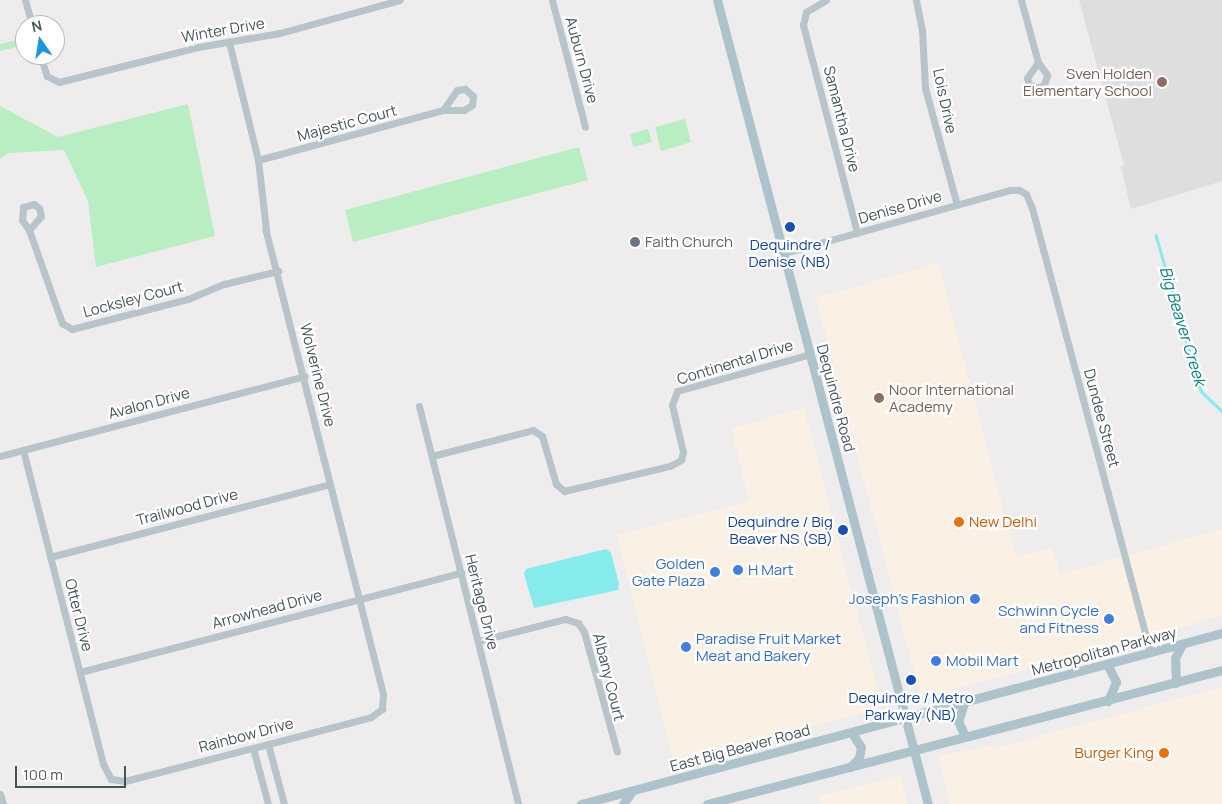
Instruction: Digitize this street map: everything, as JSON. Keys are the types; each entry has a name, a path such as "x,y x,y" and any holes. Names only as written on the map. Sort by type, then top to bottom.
{"main road":[{"name":"Dequindre Road","path":"717,0 928,804"},
{"name":"Metropolitan Parkway","path":"906,719 1222,633"},
{"path":"1176,683 1175,658 1182,644"},
{"path":"1107,664 1116,682 1108,701"},
{"path":"707,804 1222,670"},
{"path":"964,703 958,721 965,736"},
{"name":"East Big Beaver Road","path":"581,804 906,719"},
{"path":"850,767 859,758 861,747 852,733"},
{"path":"623,804 632,790"}],"street":[{"path":"25,0 29,15"},
{"name":"Winter Drive","path":"42,65 44,72 50,80 65,81 229,42 280,33 400,0"},
{"name":"Auburn Drive","path":"552,0 585,127"},
{"name":"Samantha Drive","path":"826,0 806,12 803,25 857,233"},
{"name":"Lois Drive","path":"916,0 922,30 925,88 957,205"},
{"path":"1021,0 1038,62"},
{"name":"Wolverine Drive","path":"229,42 258,160 263,215 384,694 384,705 380,712"},
{"name":"Majestic Court","path":"258,160 443,110"},
{"name":"Denise Drive","path":"784,253 1009,190 1023,192"},
{"name":"Dundee Street","path":"1023,192 1032,208 1150,653"},
{"name":"Locksley Court","path":"29,230 62,323 72,329 188,299 224,284 278,271"},
{"name":"Continental Drive","path":"432,456 533,430 542,436 556,484 564,491 670,466 681,460 684,452 672,405 678,391 810,354"},
{"name":"Avalon Drive","path":"0,456 305,376"},
{"name":"Heritage Drive","path":"419,406 518,804"},
{"name":"Otter Drive","path":"23,450 104,764 108,775 117,781"},
{"name":"Trailwood Drive","path":"50,557 330,484"},
{"name":"Arrowhead Drive","path":"80,672 461,573"},
{"name":"Albany Court","path":"478,641 564,619 578,623 584,632 617,752"},
{"name":"Rainbow Drive","path":"117,781 253,748 380,712"},
{"path":"268,744 284,804"},
{"path":"253,748 268,804"},
{"path":"0,794 3,804"}],"shaded area":[{"name":"Sven Holden Elementary School","path":"1079,0 1222,0 1222,181 1131,209 1121,167 1124,165"},
{"path":"938,263 1016,557 1052,547 1060,574 1222,529 1222,616 921,698 816,298"},
{"path":"804,408 882,708 674,762 617,535 749,501 731,428"},
{"path":"1222,687 1222,804 950,804 938,756 990,746 995,748"},
{"path":"900,775 907,804 820,804 818,796"}],"green space":[{"path":"15,40 15,47 0,51 0,44"},
{"path":"188,104 215,236 96,267 88,201 64,150 9,153 0,159 0,106 58,137"},
{"path":"685,119 691,142 661,151 655,127"},
{"path":"648,129 652,142 633,147 630,134"},
{"path":"579,147 588,180 353,242 345,210"}],"water":[{"path":"606,549 611,553 619,584 618,590 534,608 524,574 526,569"}],"waterway":[{"name":"Big Beaver Creek","path":"1156,235 1201,391 1222,411"}],"place":[{"name":"Sven Holden Elementary School","path":"1162,82"},
{"name":"Dequindre / Denise (NB)","path":"790,227"},
{"name":"Faith Church","path":"635,242"},
{"name":"Noor International Academy","path":"879,398"},
{"name":"New Delhi","path":"959,522"},
{"name":"Dequindre / Big Beaver NS (SB)","path":"843,530"},
{"name":"H Mart","path":"738,570"},
{"name":"Golden Gate Plaza","path":"715,572"},
{"name":"Joseph's Fashion","path":"975,599"},
{"name":"Schwinn Cycle and Fitness","path":"1109,619"},
{"name":"Paradise Fruit Market Meat and Bakery","path":"686,647"},
{"name":"Mobil Mart","path":"936,661"},
{"name":"Dequindre / Metro Parkway (NB)","path":"911,680"},
{"name":"Burger King","path":"1164,753"}]}
